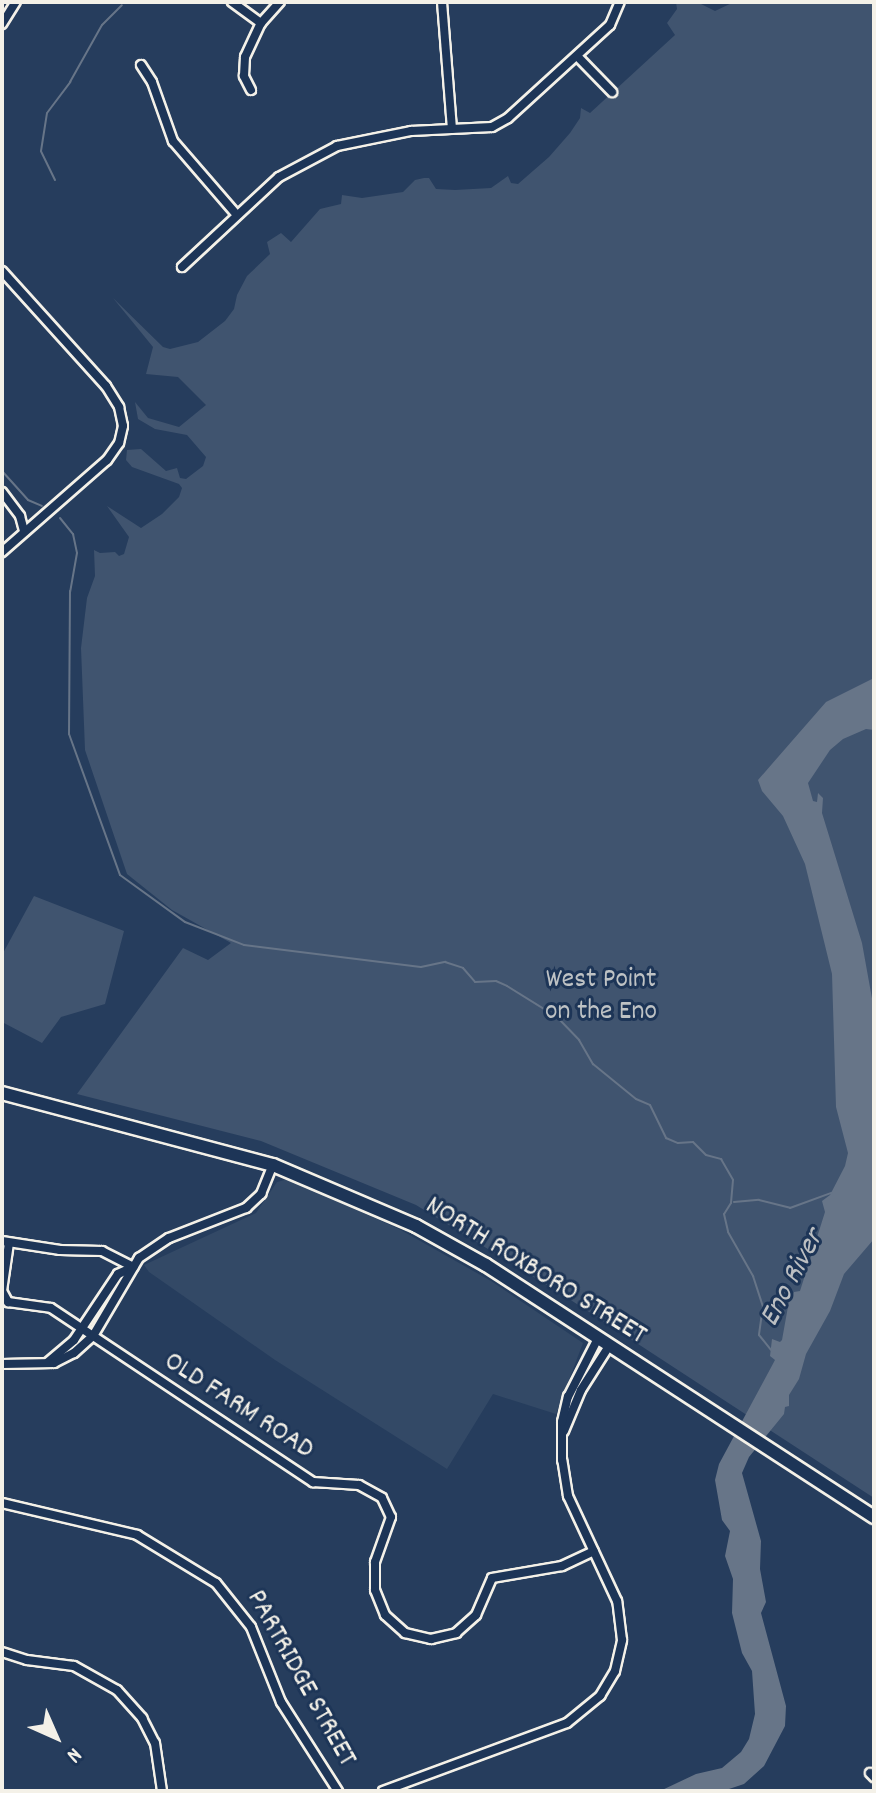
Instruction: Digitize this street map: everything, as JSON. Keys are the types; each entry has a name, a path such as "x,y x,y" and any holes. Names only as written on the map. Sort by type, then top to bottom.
{"highway":[{"name":"NORTH ROXBORO STREET","path":"2,1093 273,1165 351,1195 449,1243 874,1517"}],"street":[{"path":"2,24 16,2"},
{"path":"232,2 261,23"},
{"path":"251,90 246,84 244,66 261,23 280,2"},
{"path":"442,2 452,129"},
{"path":"182,267 279,177 337,146 411,131 492,127 508,118 610,25 620,2"},
{"path":"578,57 612,92"},
{"path":"141,65 152,82 173,141 236,214"},
{"path":"2,271 106,386 123,420 119,443 107,460 2,552"},
{"path":"2,492 20,516 24,531"},
{"path":"48,1362 83,1329 118,1274 133,1267 161,1242 246,1208 261,1194 273,1165"},
{"path":"5,1242 60,1250 102,1251 133,1267"},
{"name":"OLD FARM ROAD","path":"5,1242 4,1299 11,1303 51,1308 313,1482 359,1485 382,1498 391,1517 375,1562 375,1590 385,1615 405,1633 431,1639 456,1633 476,1615 492,1578 544,1571 594,1551"},
{"path":"2,1364 59,1361 74,1353 93,1336 129,1280 133,1267"},
{"path":"383,1791 567,1723 600,1696 618,1661 622,1620 614,1593 568,1496 563,1473 562,1435 571,1386 604,1342"},
{"name":"PARTRIDGE STREET","path":"2,1503 137,1535 216,1583 251,1627 281,1702 338,1791"},
{"path":"2,1652 27,1660 74,1666 117,1690 142,1718 155,1743 162,1791"}],"shaded area":[{"path":"874,678 874,730 866,729 843,739 830,750 808,783 813,801 817,802 818,793 823,798 822,813 862,943 873,1004 874,1239 844,1274 830,1311 806,1354 799,1379 789,1395 789,1406 785,1407 784,1414 749,1457 742,1473 761,1541 760,1569 766,1602 761,1613 786,1706 785,1726 764,1766 744,1784 723,1791 660,1791 696,1774 722,1768 741,1752 749,1739 755,1714 752,1671 742,1653 732,1613 733,1579 725,1556 730,1531 722,1520 715,1480 719,1464 775,1360 770,1356 772,1339 782,1340 789,1301 794,1292 800,1291 825,1212 822,1201 830,1195 848,1153 836,1107 832,974 805,864 783,816 762,791 758,780 826,702"},
{"path":"288,1179 399,1229 491,1281 583,1343 556,1414 493,1394 447,1469 275,1360 149,1272 144,1265 256,1213 277,1182"}],"green space":[{"name":"West Point on the Eno","path":"676,2 697,2 715,11 734,2 874,2 874,1498 563,1295 416,1205 261,1141 77,1094 183,948 208,960 231,943 172,910 127,874 85,750 81,648 87,598 95,576 94,550 100,553 115,552 119,556 124,554 129,537 107,506 141,528 162,514 179,497 182,488 179,484 132,467 126,460 127,450 141,449 166,471 177,468 180,478 186,479 203,466 206,457 187,435 155,429 138,419 135,402 148,418 179,427 206,405 178,377 146,374 153,347 113,298 163,347 170,349 198,342 225,321 234,309 247,276 270,254 267,242 281,233 291,242 320,209 341,204 342,195 362,198 403,192 415,180 424,178 429,178 436,189 491,188 508,176 511,183 518,184 549,157 570,133 580,118 581,108 590,113 675,35 667,23 677,9"},
{"path":"34,896 124,931 105,1004 61,1017 42,1043 2,1022 2,955"}],"waterway":[{"path":"55,180 41,151 47,113 70,82 102,25 122,5"},
{"path":"2,471 28,500 42,506"},
{"name":"Eno River","path":"60,518 73,534 77,553 70,591 69,734 120,875 185,922 244,945 421,967 445,962 463,968 475,982 496,981 507,986 557,1017 579,1040 593,1064 636,1099 650,1105 666,1138 678,1143 693,1142 706,1155 721,1159 733,1180 731,1203 724,1214 728,1232 753,1276 763,1306 759,1335 771,1350"},
{"path":"734,1202 759,1200 790,1208 831,1193"}]}
